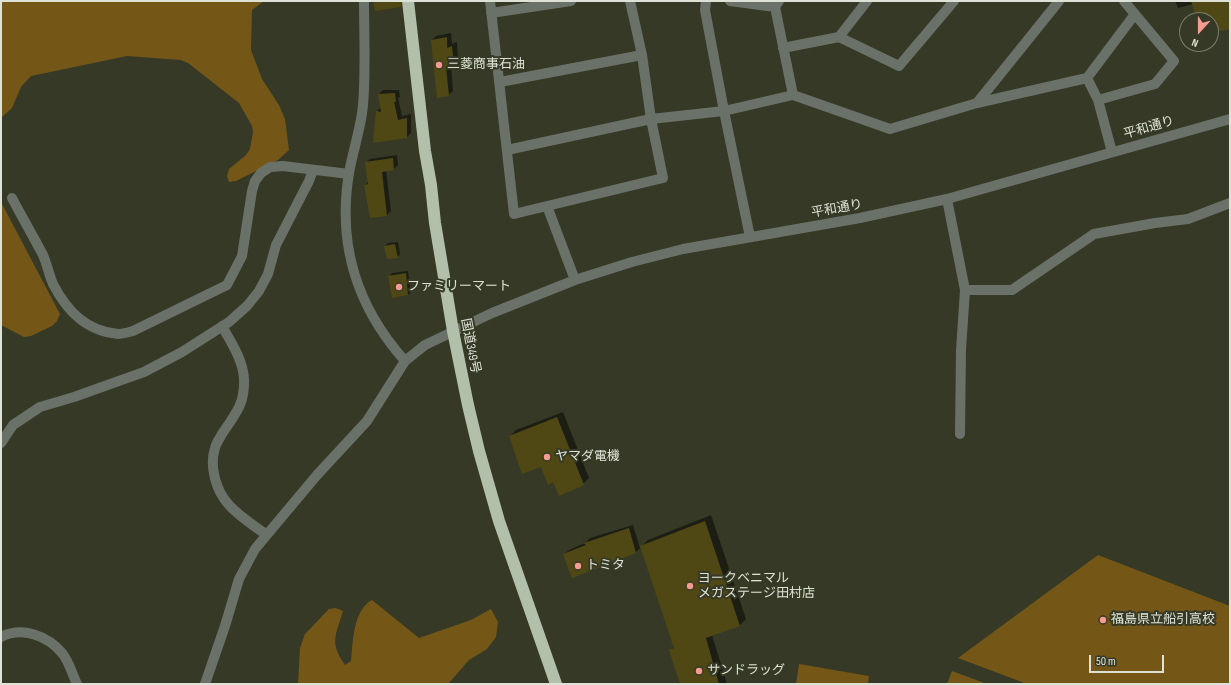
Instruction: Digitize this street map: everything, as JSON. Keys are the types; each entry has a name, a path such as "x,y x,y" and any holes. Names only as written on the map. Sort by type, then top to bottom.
{"highway":[{"name":"国道349号","path":"408,1 425,151 431,185 434,223 453,331 479,451 499,521 556,684"}],"street":[{"path":"364,1 365,75 363,106 349,174 346,218 348,245 353,272 367,308 389,344 405,362"},
{"path":"490,1 514,214 663,178 651,119 642,55 630,1"},
{"path":"491,13 571,1"},
{"path":"706,1 705,10 750,237"},
{"path":"730,1 777,4 783,48 793,95"},
{"path":"839,37 867,1"},
{"path":"783,48 839,37 899,66 954,1"},
{"path":"977,103 1060,1"},
{"path":"1098,100 1155,84 1174,61 1124,1"},
{"path":"507,150 651,119 724,111 793,95 890,129 977,103 1087,78 1135,14"},
{"path":"500,82 642,55"},
{"path":"1087,78 1098,100 1112,152"},
{"name":"平和通り","path":"205,684 239,579 255,549 317,475 367,421 405,362 425,345 492,313 575,280 632,262 675,251 860,218 947,199 1230,119"},
{"path":"12,198 43,256 53,283 65,304 74,315 88,324 100,330 119,334 133,331 227,285 242,256 252,191 255,181 261,173 270,167 283,166 349,174"},
{"path":"1,443 13,425 40,407 74,397 144,372 182,352 229,322 247,306 260,291 268,274 276,245 309,181 313,170"},
{"path":"947,199 965,290 961,350 960,434"},
{"path":"965,290 1012,290 1094,234 1155,223 1188,219 1230,203"},
{"path":"547,206 575,280"},
{"path":"222,326 241,363 244,377 244,391 234,418 222,434 215,447 213,467 215,479 223,499 230,507 267,535"},
{"path":"1,637 19,632 35,634 49,640 63,654 77,684"}],"shaded area":[{"path":"1,1 264,1 252,10 251,50 262,79 279,105 285,119 289,150 278,160 236,181 229,182 227,176 229,169 246,155 250,149 253,132 252,126 239,103 188,63 181,60 127,56 31,76 21,87 12,108 1,118"},
{"path":"1,202 60,314 57,321 52,326 31,336 24,337 1,325"},
{"name":"福島県立船引高校","path":"1098,555 1230,606 1230,684 1027,684 958,658"},
{"path":"372,600 419,638 471,620 491,609 498,622 496,637 487,649 469,660 448,684 298,684 300,648 305,634 329,609 336,608 343,611 336,633 335,644 345,665 351,661 355,627 361,611"},
{"path":"799,664 869,676 868,684 796,684"},
{"path":"952,671 987,684 947,684"}],"building":[{"path":"373,1 401,1 401,7 375,11"},
{"path":"1191,1 1230,1 1230,29 1219,31 1219,12 1194,12"},
{"path":"447,37 447,48 452,46 454,66 446,67 449,96 437,98 431,40"},
{"path":"395,93 396,102 394,102 398,120 407,118 407,138 373,143 376,111 381,112 378,94"},
{"path":"393,158 394,170 382,172 387,216 370,218 364,185 368,184 365,162"},
{"path":"395,244 398,258 387,259 384,246"},
{"path":"406,273 408,295 392,298 388,276"},
{"path":"557,417 584,485 559,496 553,482 548,485 541,467 522,474 509,436"},
{"name":"ヨークベニマル メガステージ田村店","path":"705,521 740,626 706,638 719,684 680,684 669,650 674,648 640,546"},
{"path":"629,528 636,553 572,578 563,554 586,545 584,543"}],"place":[{"name":"三菱商事石油","path":"439,65"},
{"name":"ファミリーマート","path":"399,287"},
{"name":"ヤマダ電機","path":"547,457"},
{"name":"トミタ","path":"578,566"},
{"name":"ヨークベニマル メガステージ田村店","path":"690,586"},
{"name":"福島県立船引高校","path":"1103,620"},
{"name":"サンドラッグ","path":"699,671"}]}
